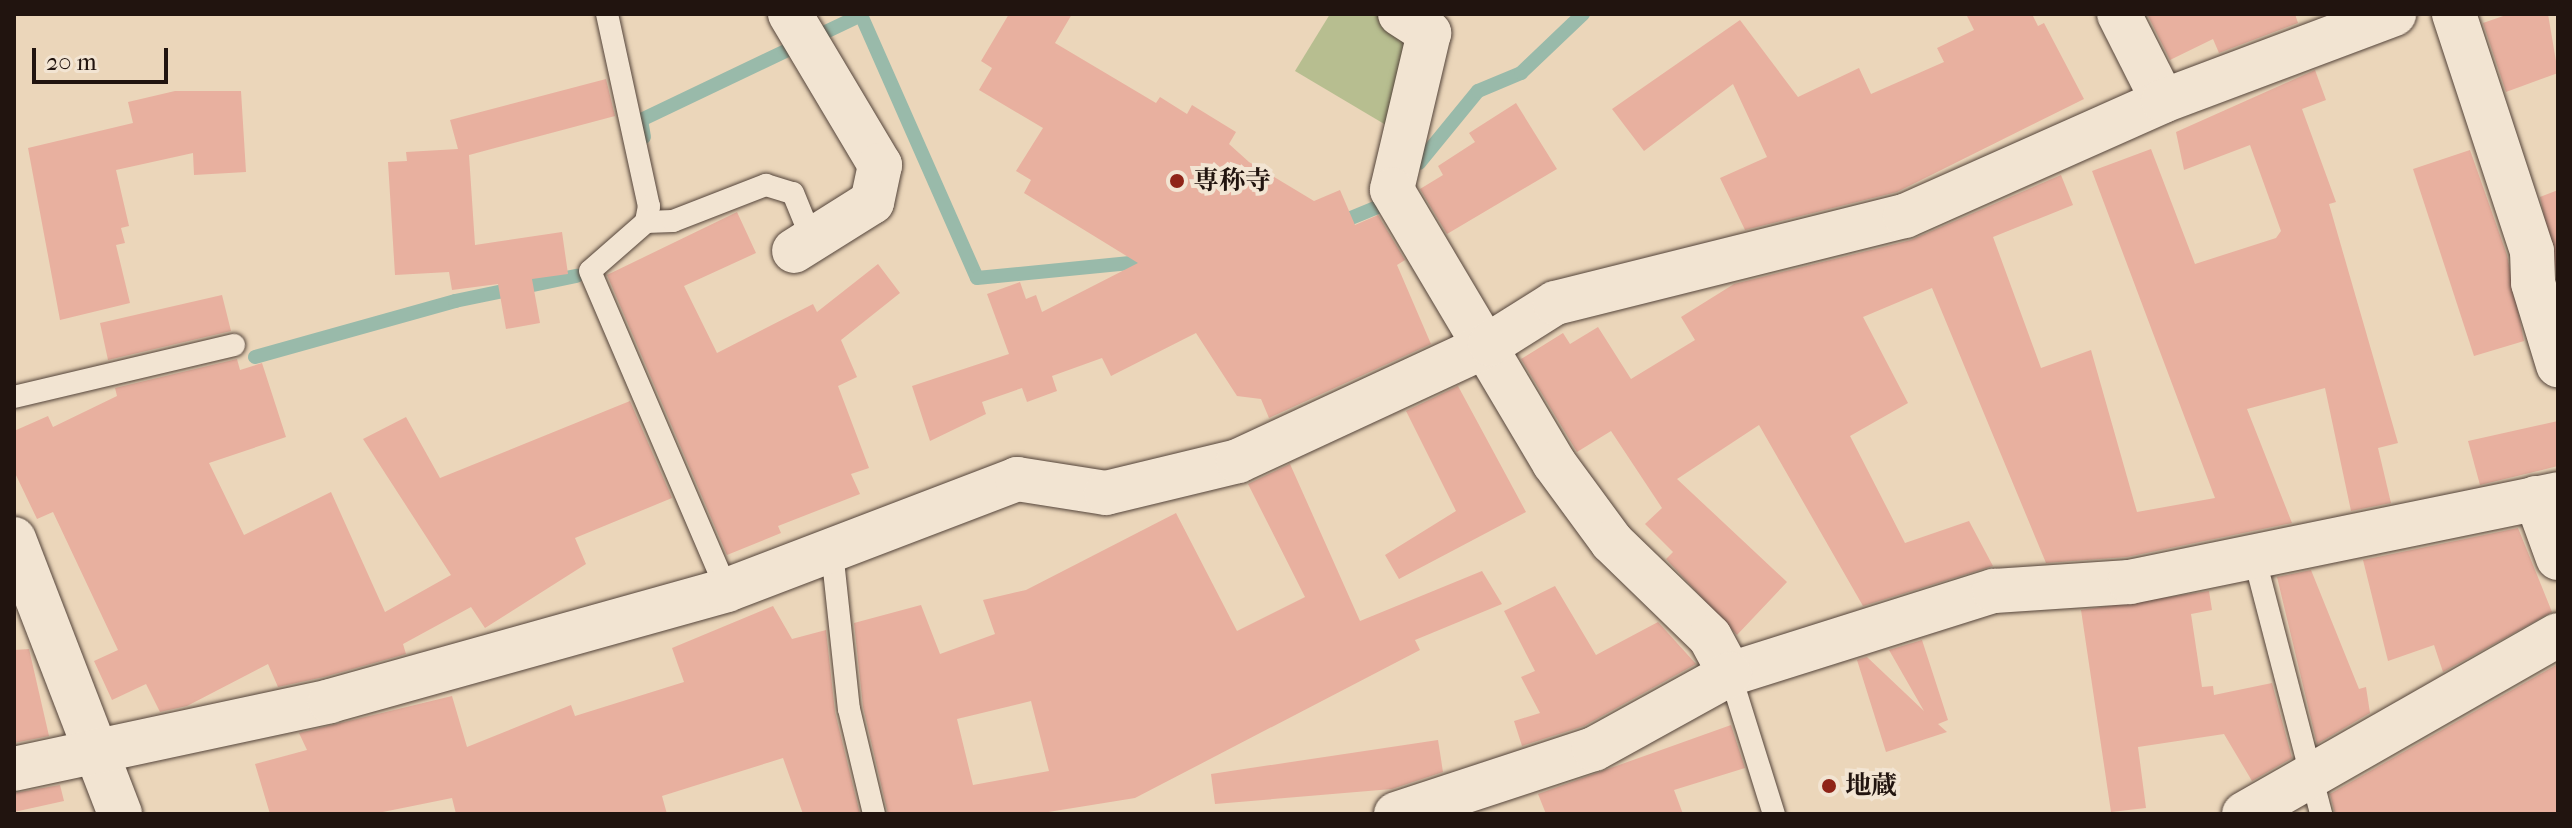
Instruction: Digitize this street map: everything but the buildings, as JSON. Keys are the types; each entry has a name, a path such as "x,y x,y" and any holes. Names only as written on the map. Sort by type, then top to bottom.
{"street":[{"path":"790,14 880,165 872,202 802,244"},
{"path":"1400,14 1429,33 1392,190 1490,344 1554,463 1612,542 1710,637 1730,674"},
{"path":"2119,14 2163,101"},
{"path":"14,769 330,701 727,590 832,551 898,519 1017,479 1106,493 1238,461 1490,344 1555,303 1905,216 2163,101 2394,14"},
{"path":"2454,14 2545,245 2533,283 2558,365"},
{"path":"1396,814 1594,749 1730,674 1994,591 2130,582 2547,496 2558,558"},
{"path":"14,539 102,751 120,814"},
{"path":"2244,814 2316,794 2558,635"}],"lane":[{"path":"607,14 649,206 646,222 590,271 727,590"},
{"path":"646,222 673,221 766,185 793,193 802,244"},
{"path":"14,397 234,345"},
{"path":"832,551 849,709 874,814"},
{"path":"2254,556 2316,794"},
{"path":"1730,674 1774,814"}],"green space":[{"path":"1330,14 1376,14 1417,39 1396,131 1295,71"}],"waterway":[{"path":"1419,163 1478,91 1521,73 1583,14"},
{"path":"644,137 641,120 861,15 977,278 1150,261"},
{"path":"1334,225 1385,204"},
{"path":"255,357 455,301 576,276"}],"place":[{"name":"専称寺","path":"1177,181"},
{"name":"地蔵","path":"1829,786"}]}
